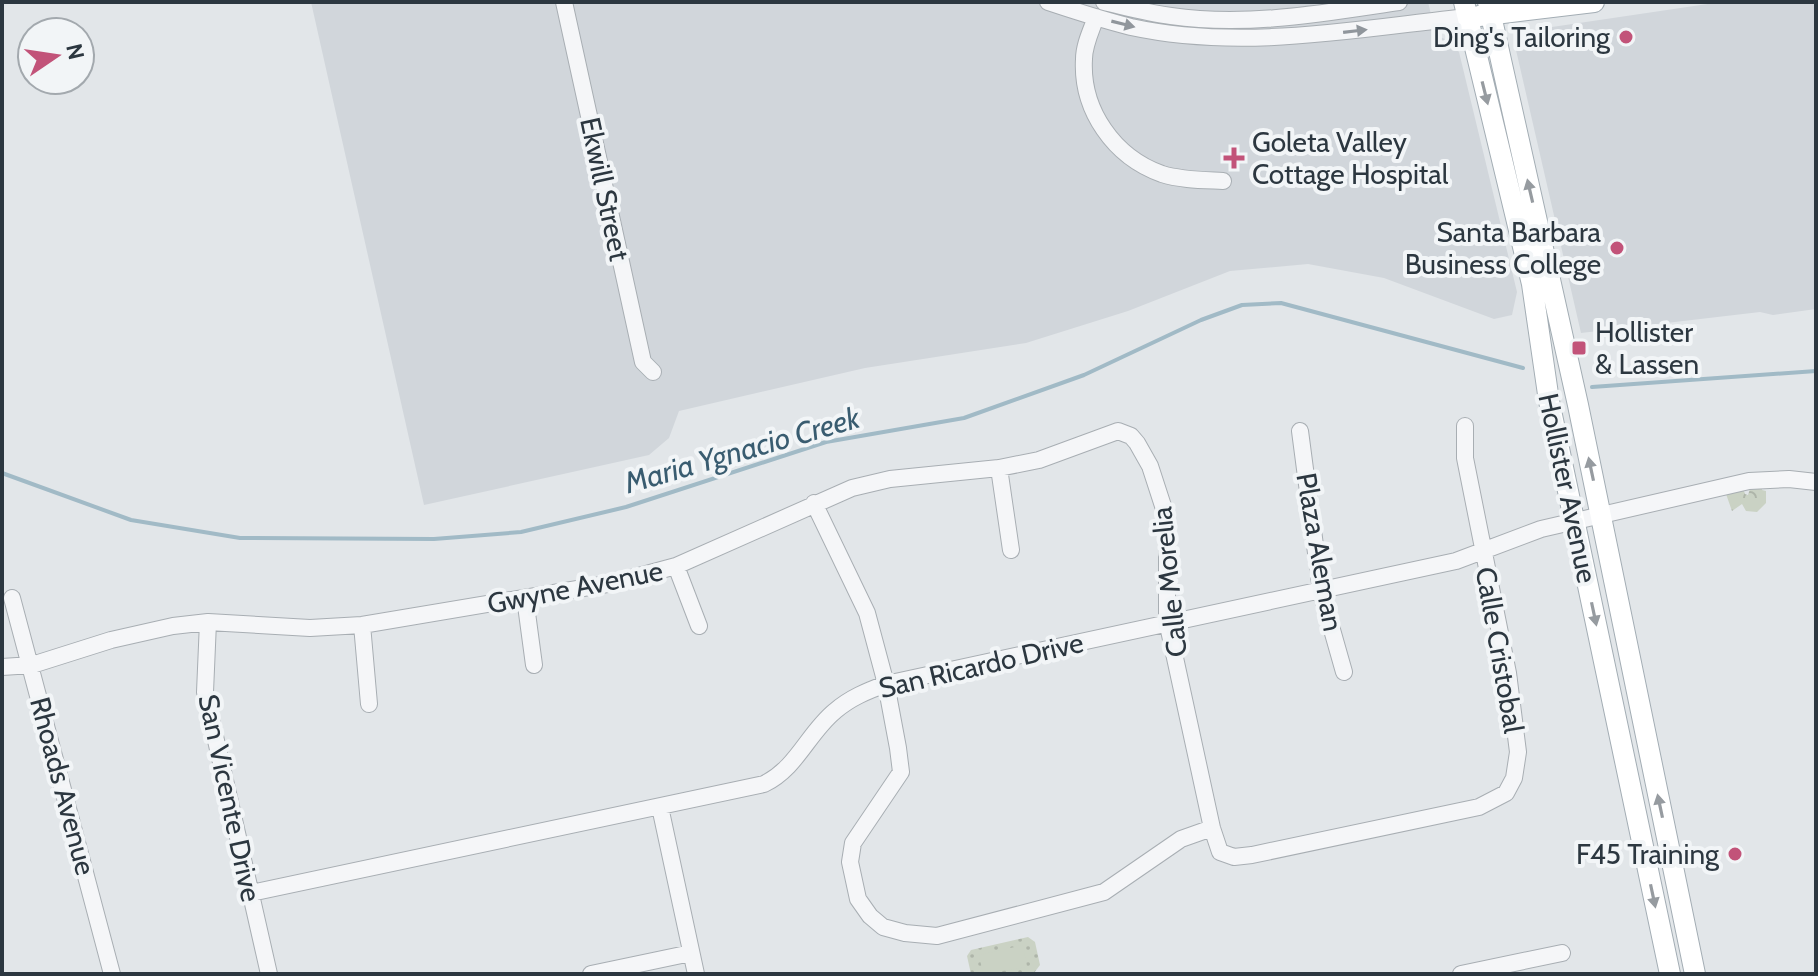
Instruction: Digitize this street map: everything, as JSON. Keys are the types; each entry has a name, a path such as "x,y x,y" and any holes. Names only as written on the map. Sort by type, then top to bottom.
{"main road":[{"path":"1465,10 1594,2"},
{"name":"Hollister Avenue","path":"1490,8 1578,405 1695,974"},
{"name":"Hollister Avenue","path":"1465,10 1532,284 1549,401 1670,974"}],"street":[{"name":"Ekwill Street","path":"564,2 643,362 653,372"},
{"path":"1048,2 1133,27 1244,37 1329,34 1465,10"},
{"path":"1104,2 1172,16 1245,20 1319,14 1399,2"},
{"path":"1096,17 1084,58 1085,76 1090,104 1106,133 1131,159 1163,174 1223,181"},
{"name":"Calle Cristobal","path":"1465,426 1465,458 1508,673 1518,752 1514,778"},
{"name":"Plaza Aleman","path":"1300,431 1321,591 1344,672"},
{"name":"Gwyne Avenue","path":"2,667 32,665 121,637 173,626 208,622 310,628 362,625 613,583 676,566 852,488 890,479 999,468 1039,460 1111,432 1131,436"},
{"name":"Calle Morelia","path":"1131,436 1150,466 1164,509 1167,621 1212,828"},
{"path":"999,468 1011,550"},
{"name":"San Ricardo Drive","path":"251,893 764,784 780,776 833,712 856,695 886,684 1456,561 1526,534 1749,481 1789,479 1816,482"},
{"path":"814,503 867,613 886,684 901,772 853,843 850,862 858,899 883,927 937,936 1104,892 1181,839 1212,828 1220,852 1234,857 1252,855 1479,807 1506,793 1514,778 1529,788"},
{"path":"676,566 699,626"},
{"name":"Rhoads Avenue","path":"12,598 112,974"},
{"path":"525,598 534,665"},
{"name":"San Vicente Drive","path":"208,622 205,692 269,974"},
{"path":"362,625 369,704"},
{"path":"660,807 696,974"},
{"path":"591,974 691,953"},
{"path":"1461,974 1562,953"}],"shaded area":[{"path":"311,2 1428,2 1436,35 1449,41 1459,52 1517,292 1512,315 1494,319 1384,278 1308,264 1230,271 1128,311 1026,343 865,368 679,411 669,438 649,455 424,505"},
{"path":"1721,2 1816,2 1816,309 1773,315 1760,312 1581,333 1516,50 1525,31"}],"green space":[{"path":"1751,486 1762,487 1766,491 1766,503 1757,512 1746,511 1742,504 1732,511 1726,494 1743,488 1748,495"},
{"path":"1028,937 1035,942 1040,965 1034,973 971,974 967,956 971,950"},
{"path":"1023,945 1027,967 983,974 979,955"}],"waterway":[{"name":"Maria Ygnacio Creek","path":"2,473 131,520 240,538 434,539 521,532 626,507 826,442 964,418 1084,375 1201,320 1242,305 1281,303 1523,368"},
{"name":"Maria Ygnacio Creek","path":"1592,387 1816,371"}],"place":[{"name":"Ding's Tailoring","path":"1626,37"},
{"name":"Goleta Valley Cottage Hospital","path":"1234,158"},
{"name":"Santa Barbara Business College","path":"1617,248"},
{"name":"Hollister & Lassen","path":"1579,348"},
{"name":"F45 Training","path":"1735,854"}]}
